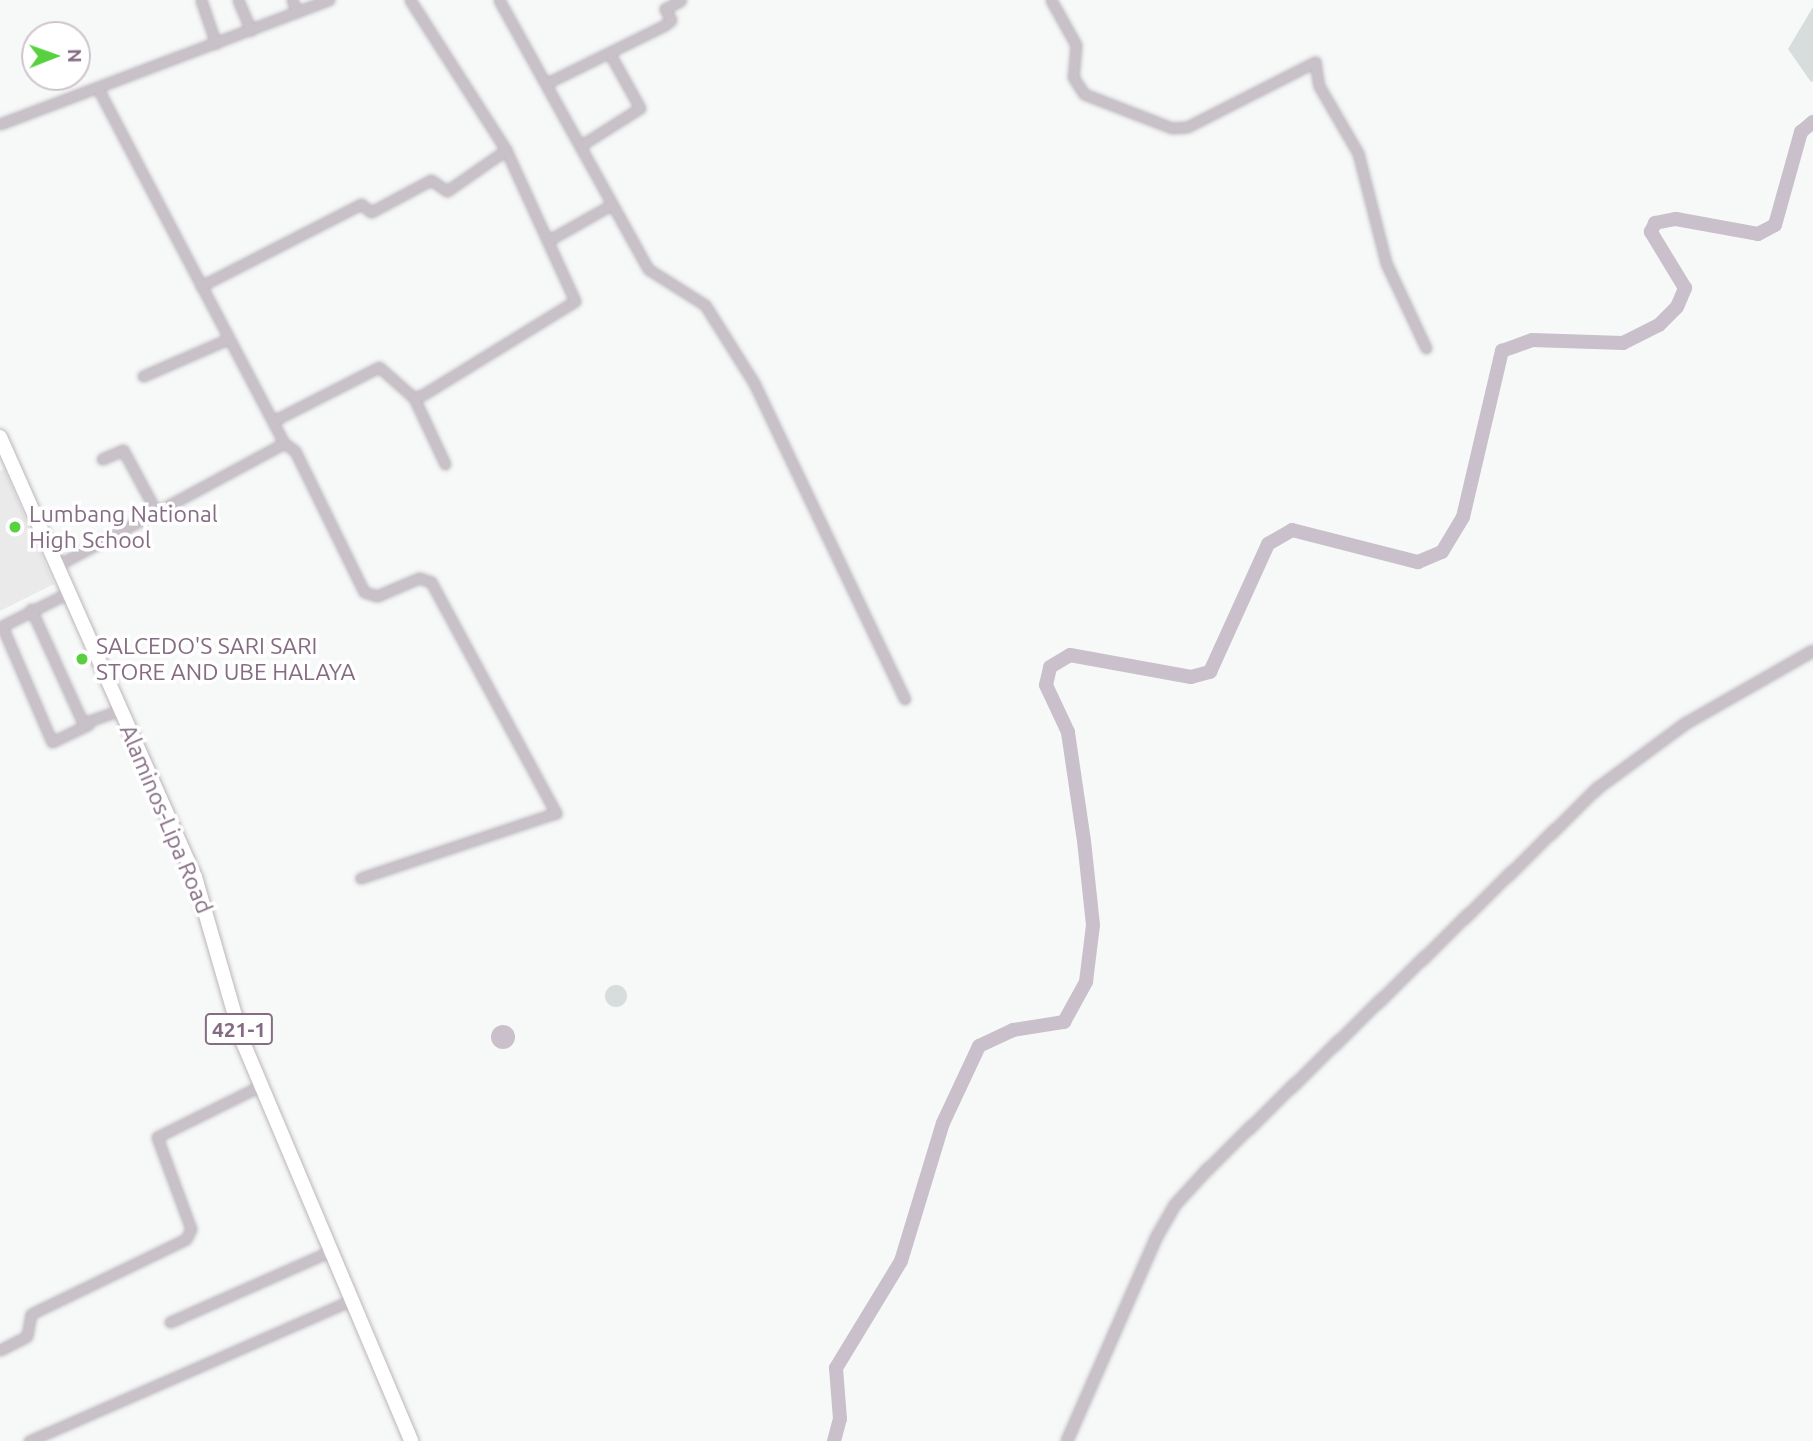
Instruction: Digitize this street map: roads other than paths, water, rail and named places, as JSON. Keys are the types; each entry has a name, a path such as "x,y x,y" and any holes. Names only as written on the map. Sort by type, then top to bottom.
{"main road":[{"name":"Alaminos-Lipa Road","path":"0,437 195,877 260,1086 411,1441"}],"street":[{"path":"201,0 216,44"},
{"path":"238,0 250,30"},
{"path":"292,0 297,12"},
{"path":"0,124 330,0"},
{"path":"410,0 506,150 573,294 572,307 414,398"},
{"path":"499,0 648,269 705,305 748,373 787,441 842,576 905,699"},
{"path":"547,83 610,54 665,24 671,20 665,9 681,0"},
{"path":"1051,0 1076,46 1073,76 1084,94 1172,128 1187,127 1315,62 1319,86 1358,153 1386,263 1426,348"},
{"path":"580,145 641,104 610,54"},
{"path":"98,88 284,443 295,451 364,592 377,596 419,579 431,582 556,813 361,878"},
{"path":"201,286 361,205 371,212 431,180 447,191 506,150"},
{"path":"549,240 611,205"},
{"path":"143,376 228,339"},
{"path":"273,421 379,367 414,398 445,464"},
{"path":"56,566 284,443"},
{"path":"102,459 123,450 158,513"},
{"path":"68,593 31,609 2,626 52,742 120,710"},
{"path":"31,609 89,723"},
{"path":"1067,1441 1156,1238 1175,1205 1206,1171 1598,788 1685,724 1813,651"},
{"path":"0,1350 27,1336 31,1314 186,1239 191,1229 157,1136 260,1086"},
{"path":"170,1322 331,1251"},
{"path":"29,1441 352,1300"}],"waterway":[{"path":"834,1441 840,1419 836,1368 901,1261 943,1123 979,1046 1013,1030 1064,1022 1086,982 1093,925 1084,841 1068,732 1046,685 1050,667 1070,655 1191,677 1210,672 1268,544 1292,530 1418,562 1442,552 1463,517 1502,351 1532,340 1623,343 1659,325 1677,307 1685,288 1651,232 1655,223 1676,219 1758,234 1775,225 1801,132 1813,122"}],"place":[{"name":"Lumbang National High School","path":"15,527"},
{"name":"SALCEDO'S SARI SARI STORE AND UBE HALAYA","path":"82,659"}]}
